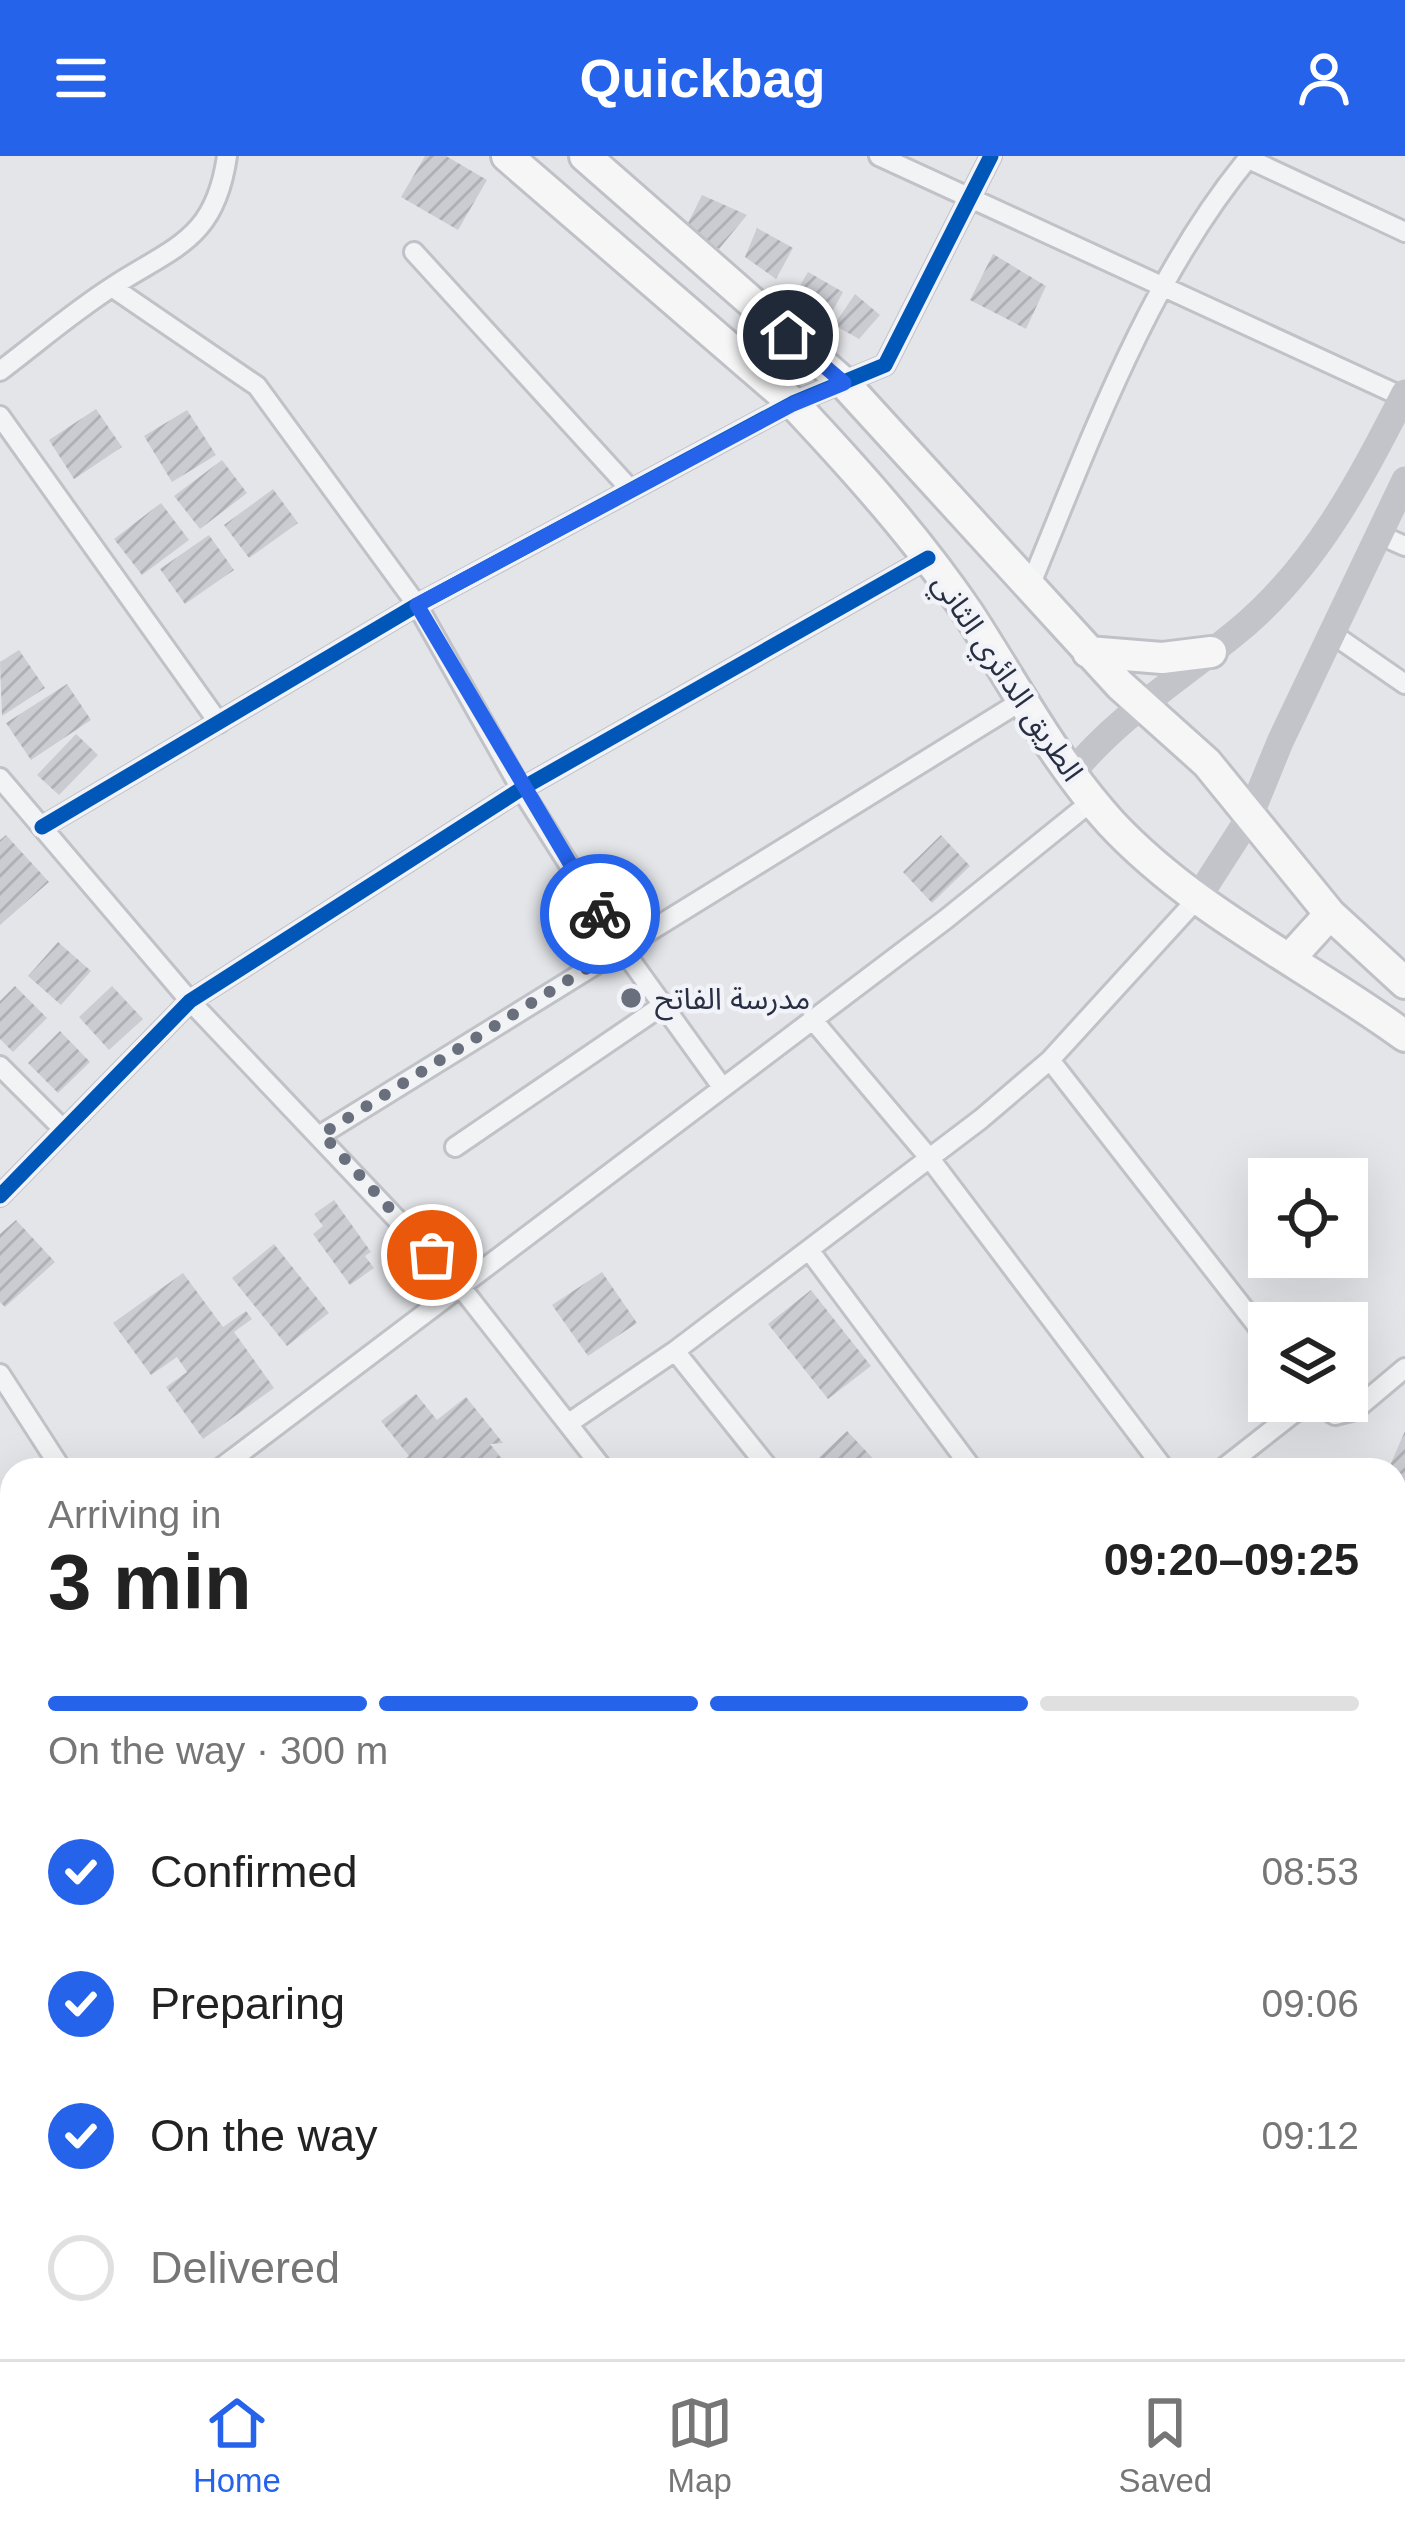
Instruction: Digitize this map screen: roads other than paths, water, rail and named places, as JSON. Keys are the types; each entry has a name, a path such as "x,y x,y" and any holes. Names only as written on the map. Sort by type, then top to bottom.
{"main road":[{"name":"الطريق الدائري الثاني","path":"507,156 793,404 928,558 1020,702 1092,801 1197,899 1405,1036"},
{"name":"الطريق الدائري الثاني","path":"585,156 844,383 1088,652 1207,763 1330,914 1405,983"},
{"path":"1072,774 1142,702 1211,652 1306,561 1356,489 1404,395"},
{"path":"1197,899 1249,818 1280,742 1334,635 1392,540 1405,480"},
{"path":"1088,652 1162,658 1211,652"},
{"path":"1291,957 1330,914"}],"street":[{"path":"0,371 112,287 188,242 218,201 227,156"},
{"path":"880,156 1404,395"},
{"path":"42,827 417,605 793,404 871,376 894,355 991,156"},
{"path":"1030,586 1101,418 1168,285 1225,181 1249,157 1405,232"},
{"path":"414,252 632,490"},
{"path":"112,287 256,386 417,605 521,789 621,947 722,1087"},
{"path":"0,416 219,723"},
{"path":"0,1196 190,1001 521,789 928,558"},
{"path":"1334,635 1405,684"},
{"path":"322,1134 1020,702"},
{"path":"0,778 190,1001 322,1134 460,1286 595,1458"},
{"path":"234,1458 1092,801"},
{"path":"568,1423 675,1351 931,1160 1050,1060 1197,899"},
{"path":"455,1148 663,1005"},
{"path":"812,1019 931,1160 1156,1458"},
{"path":"1050,1060 1248,1314"},
{"path":"0,1066 64,1130"},
{"path":"809,1250 964,1458"},
{"path":"675,1351 760,1458"},
{"path":"1368,1399 1405,1368"},
{"path":"0,1375 54,1458"},
{"path":"1237,1458 1284,1422"}],"place":[{"name":"مدرسة الفاتح","path":"631,998"}]}
